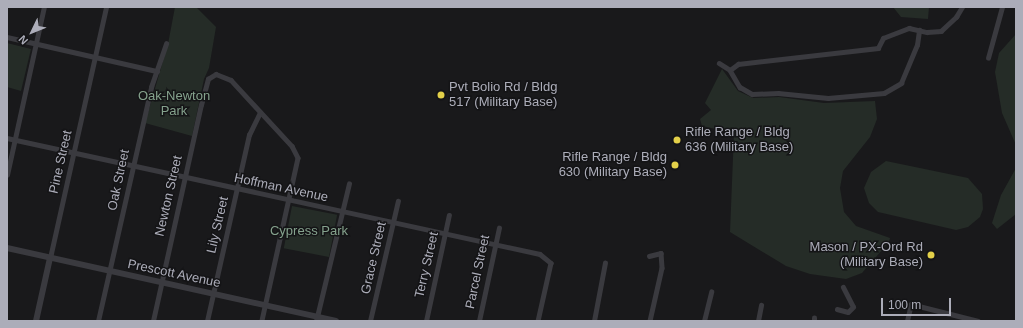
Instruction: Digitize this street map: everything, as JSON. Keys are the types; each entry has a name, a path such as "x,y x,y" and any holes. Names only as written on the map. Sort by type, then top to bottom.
{"street":[{"path":"7,174 44,7"},
{"name":"Pine Street","path":"36,321 106,7"},
{"path":"730,70 738,64 878,48 883,38 909,28 941,31 956,17 962,7"},
{"path":"988,58 996,39 1002,7"},
{"path":"719,63 730,70 740,87 752,94 778,93 828,98 888,92 903,80 919,30"},
{"path":"7,37 157,71"},
{"name":"Oak Street","path":"98,321 133,166 157,71 166,44"},
{"name":"Newton Street","path":"153,321 185,178 210,76 216,74 225,76 260,112"},
{"path":"260,112 289,142 298,158 262,321"},
{"name":"Lily Street","path":"207,321 253,121 260,112"},
{"name":"Hoffman Avenue","path":"7,138 444,235 540,254 550,260 538,321"},
{"path":"317,319 341,212 349,184"},
{"name":"Grace Street","path":"370,321 398,201"},
{"name":"Terry Street","path":"426,321 449,215"},
{"name":"Parcel Street","path":"479,321 499,228"},
{"name":"Prescott Avenue","path":"7,248 161,282 317,319 336,321"},
{"path":"649,256 661,253 662,268 650,321"},
{"path":"594,321 605,263"},
{"path":"837,308 848,312 853,307 844,287"},
{"path":"704,321 711,292"},
{"path":"907,321 911,304 978,321"},
{"path":"758,321 761,305"}],"green space":[{"name":"Oak-Newton Park","path":"175,7 196,7 216,27 209,68 204,79 192,136 145,123 168,44"},
{"path":"893,7 929,7 928,19 901,17"},
{"path":"1016,34 1016,145 1002,113 995,72 999,53"},
{"path":"7,43 31,49 21,91 7,87"},
{"path":"722,69 738,91 753,98 779,97 824,103 875,101 877,119 870,137 843,171 840,188 844,212 856,226 890,238 889,242 862,273 846,279 810,274 786,266 730,232 734,133 702,126 700,119 711,110 705,103"},
{"path":"886,161 968,178 982,194 983,209 980,217 968,227 956,230 878,212 869,203 864,188 871,172"},
{"path":"1016,168 1016,214 997,229 992,223 1001,195"},
{"name":"Cypress Park","path":"292,206 337,215 329,257 284,248"}],"place":[{"name":"Pvt Bolio Rd / Bldg 517 (Military Base)","path":"441,95"},
{"name":"Rifle Range / Bldg 636 (Military Base)","path":"677,140"},
{"name":"Rifle Range / Bldg 630 (Military Base)","path":"675,165"},
{"name":"Mason / PX-Ord Rd (Military Base)","path":"931,255"}]}
